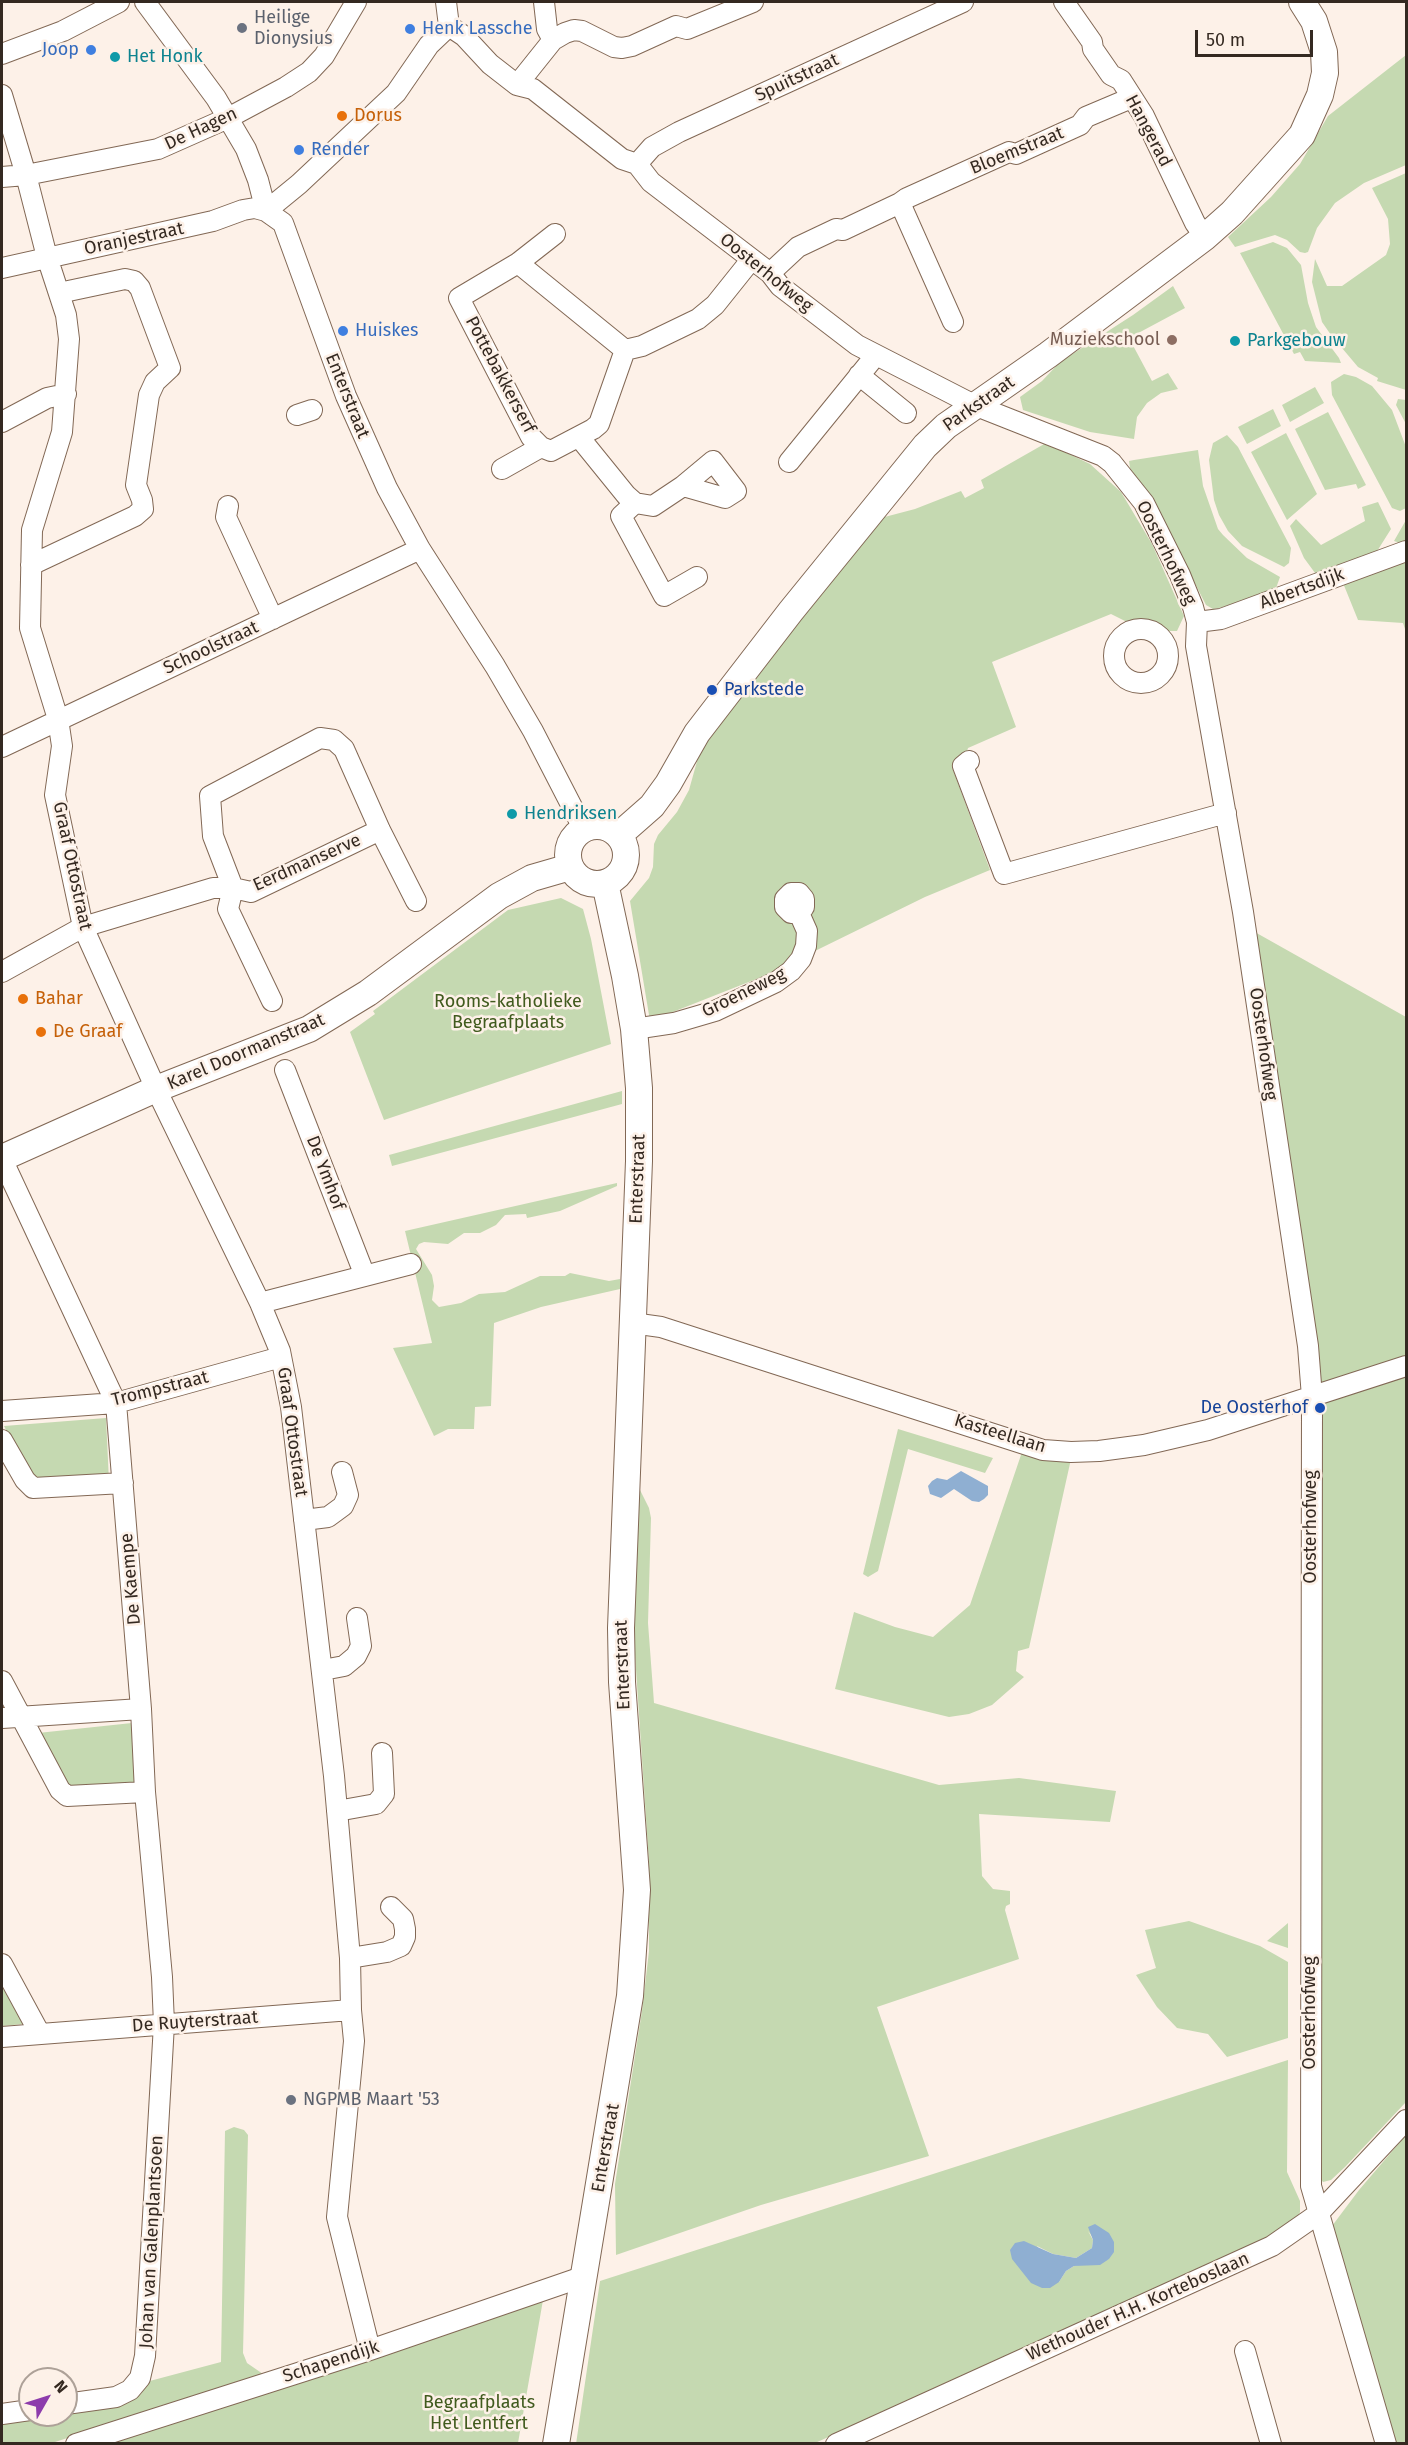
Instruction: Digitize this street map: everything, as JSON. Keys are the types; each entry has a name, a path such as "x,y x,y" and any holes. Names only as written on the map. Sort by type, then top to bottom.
{"main road":[{"name":"Parkstraat","path":"619,835 652,806 668,784 697,733 803,596 925,446 946,426 974,405 1038,362 1205,237 1232,213 1302,135 1313,114 1325,73 1324,52 1314,21 1302,2"},
{"path":"602,825 619,835 624,843 625,863 614,879 595,884 585,882 576,876 567,856 574,835 583,828 602,825"},
{"name":"Karel Doormanstraat","path":"2,1159 156,1089 274,1044 335,1015 499,896 548,872 570,867"},
{"name":"Enterstraat","path":"556,2444 630,1996 635,1952 637,1890 622,1682 621,1628 640,1130 634,1029 605,883"}],"street":[{"path":"2,54 63,31 118,2"},
{"path":"145,2 197,71 246,149 258,180 266,211 299,184 396,93 429,45 449,26 446,2"},
{"name":"De Hagen","path":"2,177 26,175 158,149 228,118 309,72 324,56 356,2"},
{"path":"544,2 547,29 553,40"},
{"path":"517,85 553,40 574,30 582,31 614,47 622,48 632,46 676,26 687,29 753,2"},
{"name":"Spuitstraat","path":"637,164 652,147 679,132 963,2"},
{"name":"Hangerad","path":"1064,2 1092,42 1092,49 1111,75 1121,80 1144,116 1195,223 1205,237"},
{"name":"Oosterhofweg","path":"449,26 464,36 490,64 517,85 533,89 622,159 637,164 651,183 750,260 771,273 780,286 857,345 974,405 1103,456 1131,485 1151,517 1180,575 1197,622 1196,646 1226,813 1306,1335 1312,1397 1309,2160 1311,2186 1386,2444"},
{"name":"Graaf Ottostraat","path":"2,95 59,293 69,339 62,432 32,530 30,628 58,719 62,746 55,795 83,927 156,1089 260,1303 281,1357 291,1407 322,1670 350,1958 354,2041 338,2217 370,2350"},
{"name":"Bloemstraat","path":"771,273 798,247 836,229 843,230 1009,152 1016,154 1080,125 1086,117 1131,98"},
{"path":"900,203 953,322"},
{"name":"Oranjestraat","path":"2,268 213,221 243,210 255,208 266,211"},
{"name":"Enterstraat","path":"266,211 277,217 287,229 346,396 375,461 420,549 501,675 583,828"},
{"name":"Pottebakkerserf","path":"555,234 518,263 459,298 531,437 541,447 551,451 599,424 626,350"},
{"path":"518,263 626,350 642,346 698,319 715,305 750,260"},
{"path":"31,565 135,516 143,509 136,485 149,395 155,382 170,368 140,288 134,281 125,279 59,293"},
{"path":"789,462 876,355"},
{"path":"859,375 906,413"},
{"path":"2,422 47,398 66,394"},
{"path":"579,437 635,503 653,506 683,486"},
{"name":"Pottebakkerserf","path":"502,469 541,447"},
{"path":"635,503 621,516 664,596 697,577"},
{"path":"228,506 225,516 273,619"},
{"name":"Schoolstraat","path":"2,747 420,549"},
{"name":"Albertsdijk","path":"1197,622 1221,619 1407,551"},
{"path":"1164,641 1188,631 1197,622"},
{"name":"Eerdmanserve","path":"272,1001 228,909 233,888 213,836 210,796 320,738 334,740 344,749 380,830 416,901"},
{"path":"969,761 963,766 1004,874 1226,813"},
{"name":"Eerdmanserve","path":"2,972 83,927 213,888 233,888 251,892 380,830"},
{"name":"Groeneweg","path":"634,1029 674,1023 715,1011 776,982 791,971 801,959 806,946 807,931 799,913"},
{"name":"De Ymhof","path":"285,1070 365,1276"},
{"name":"De Kaempe","path":"2,1159 116,1403 164,2024"},
{"path":"260,1303 411,1264"},
{"name":"Kasteellaan","path":"632,1323 662,1328 1043,1449 1099,1451 1144,1445 1208,1430 1407,1366"},
{"name":"Trompstraat","path":"2,1411 116,1403 281,1357"},
{"path":"2,1440 24,1480 33,1488 123,1483"},
{"name":"Graaf Ottostraat","path":"304,1520 328,1517 342,1506 348,1496 342,1472"},
{"path":"322,1670 344,1666 356,1656 361,1646 357,1618"},
{"path":"2,1681 60,1790 67,1796 145,1792"},
{"path":"2,1718 141,1709"},
{"path":"337,1811 376,1804 384,1794 382,1753"},
{"path":"350,1958 387,1952 401,1946 405,1937 403,1919 391,1907"},
{"path":"2,1964 40,2034"},
{"name":"De Ruyterstraat","path":"2,2037 351,2010"},
{"name":"Johan van Galenplantsoen","path":"78,2402 116,2397 130,2390 140,2378 145,2356 164,2024"},
{"name":"Wethouder H.H. Korteboslaan","path":"836,2444 1272,2246 1318,2214 1407,2120"},
{"name":"Schapendijk","path":"76,2444 370,2350 585,2276"},
{"path":"1245,2351 1269,2443"},
{"path":"2,2414 18,2412"}],"green space":[{"path":"1406,55 1406,165 1364,183 1335,203 1317,228 1308,252 1300,252 1287,240 1275,235 1235,247 1228,237 1271,197 1300,164 1328,116"},
{"path":"1406,173 1406,390 1377,381 1378,378 1358,367 1322,322 1312,282 1315,259 1327,286 1342,286 1386,255 1390,244 1388,219 1372,188"},
{"path":"1273,242 1287,248 1301,265 1308,303 1316,327 1341,363 1305,361 1300,352 1294,354 1240,253"},
{"path":"1173,286 1185,308 1129,338 1152,381 1168,373 1178,389 1161,393 1147,403 1137,417 1134,439 1090,432 1023,410 1020,397 1042,381 1060,362"},
{"path":"1344,374 1356,377 1372,386 1392,410 1406,447 1406,508 1400,511 1392,508 1332,395 1331,382"},
{"path":"1315,387 1324,403 1290,422 1282,405"},
{"path":"1398,399 1406,400 1406,424 1396,405"},
{"path":"1273,409 1281,426 1247,444 1238,427"},
{"path":"1328,412 1366,485 1358,489 1356,484 1325,490 1295,429"},
{"path":"1286,433 1317,494 1287,520 1251,452"},
{"path":"1227,435 1238,447 1291,548 1289,563 1284,567 1242,546 1228,531 1219,515 1214,500 1209,460 1213,443"},
{"path":"1046,443 1090,464 1121,492 1152,544 1184,616 1177,631 1161,631 1133,625 1111,614 992,662 1016,727 968,748 964,761 952,767 990,870 925,897 764,976 650,1021 630,901 649,878 653,867 654,844 658,835 677,812 689,790 701,747 877,519 915,509 961,491 965,498 984,488 981,480"},
{"path":"1198,450 1203,486 1218,529 1247,558 1280,577 1275,591 1219,608 1213,609 1206,605 1161,517 1130,468 1129,461"},
{"path":"1378,502 1391,529 1374,556 1318,577 1304,558 1290,526 1296,519 1321,545 1365,521 1362,507"},
{"path":"1406,520 1406,543 1394,541"},
{"path":"1406,562 1406,632 1403,623 1358,620 1343,583"},
{"name":"Rooms-katholieke Begraafplaats","path":"561,898 583,909 611,1044 384,1120 350,1032 375,1014 373,1011 508,910"},
{"path":"1253,931 1406,1017 1406,1361 1321,1390"},
{"path":"622,1091 622,1104 392,1166 389,1155"},
{"path":"617,1183 617,1186 560,1211 527,1218 526,1214 505,1215 496,1225 480,1233 464,1233 448,1244 424,1242 419,1244 416,1249 432,1275 434,1286 432,1300 439,1307 461,1303 479,1294 505,1292 540,1276 565,1276 570,1273 609,1281 620,1279 620,1289 541,1307 494,1323 491,1406 475,1407 474,1429 448,1429 434,1436 393,1348 432,1343 405,1231"},
{"path":"1406,1376 1406,2102 1345,2167 1331,2180 1323,2182 1317,2175 1311,1645 1322,1403"},
{"path":"106,1418 109,1482 34,1485 4,1426"},
{"path":"898,1429 993,1458 985,1473 908,1449 878,1571 868,1577 863,1574"},
{"path":"1022,1452 1071,1459 1029,1648 1018,1651 1016,1671 1024,1677 992,1705 969,1714 949,1717 835,1689 854,1612 895,1627 933,1637 970,1605"},
{"path":"639,1488 649,1508 651,1518 648,1623 654,1703 939,1785 1019,1778 1116,1791 1110,1822 979,1814 982,1876 993,1889 1010,1891 1010,1904 1005,1910 1019,1959 877,2007 929,2156 761,2205 616,2255 615,2184 649,1951 649,1863 633,1625"},
{"path":"132,1723 137,1786 70,1791 38,1733"},
{"path":"1189,1921 1260,1946 1288,1962 1288,2038 1227,2057 1208,2034 1177,2028 1157,2007 1136,1975 1156,1968 1145,1930"},
{"path":"1288,1923 1288,1948 1267,1941"},
{"path":"2,1982 24,2024 2,2026"},
{"path":"1288,2060 1287,2172 1300,2201 1300,2212 1295,2224 1202,2270 815,2443 576,2444 600,2281","holes":["1088,2231 1109,2259 1074,2266 1066,2271 1059,2282 1037,2246 1053,2254 1076,2258 1092,2248 1093,2240"]},
{"path":"234,2127 244,2130 248,2135 243,2353 247,2363 263,2374 52,2443 2,2443 2,2424 18,2421 18,2427 78,2427 78,2410 131,2400 141,2394 146,2382 221,2362 225,2131"},
{"path":"1406,2135 1406,2443 1390,2443 1332,2226"},
{"name":"Begraafplaats Het Lentfert","path":"543,2300 518,2443 107,2444"}],"water":[{"path":"961,1471 988,1486 988,1495 984,1499 979,1502 972,1501 954,1489 941,1498 930,1494 928,1486 932,1481 937,1478 947,1480"},
{"path":"1095,2224 1109,2233 1114,2242 1114,2252 1100,2265 1074,2266 1050,2288 1042,2288 1031,2283 1012,2259 1010,2250 1015,2243 1024,2241 1053,2254 1076,2258 1092,2248 1093,2240 1088,2227"}],"place":[{"name":"Heilige Dionysius","path":"242,28"},
{"name":"Henk Lassche","path":"410,29"},
{"name":"Joop","path":"91,50"},
{"name":"Het Honk","path":"115,57"},
{"name":"Dorus","path":"342,116"},
{"name":"Render","path":"299,150"},
{"name":"Huiskes","path":"343,331"},
{"name":"Muziekschool","path":"1172,340"},
{"name":"Parkgebouw","path":"1235,341"},
{"name":"Parkstede","path":"712,690"},
{"name":"Hendriksen","path":"512,814"},
{"name":"Bahar","path":"23,999"},
{"name":"De Graaf","path":"41,1032"},
{"name":"De Oosterhof","path":"1320,1408"},
{"name":"NGPMB Maart '53","path":"291,2100"}]}
